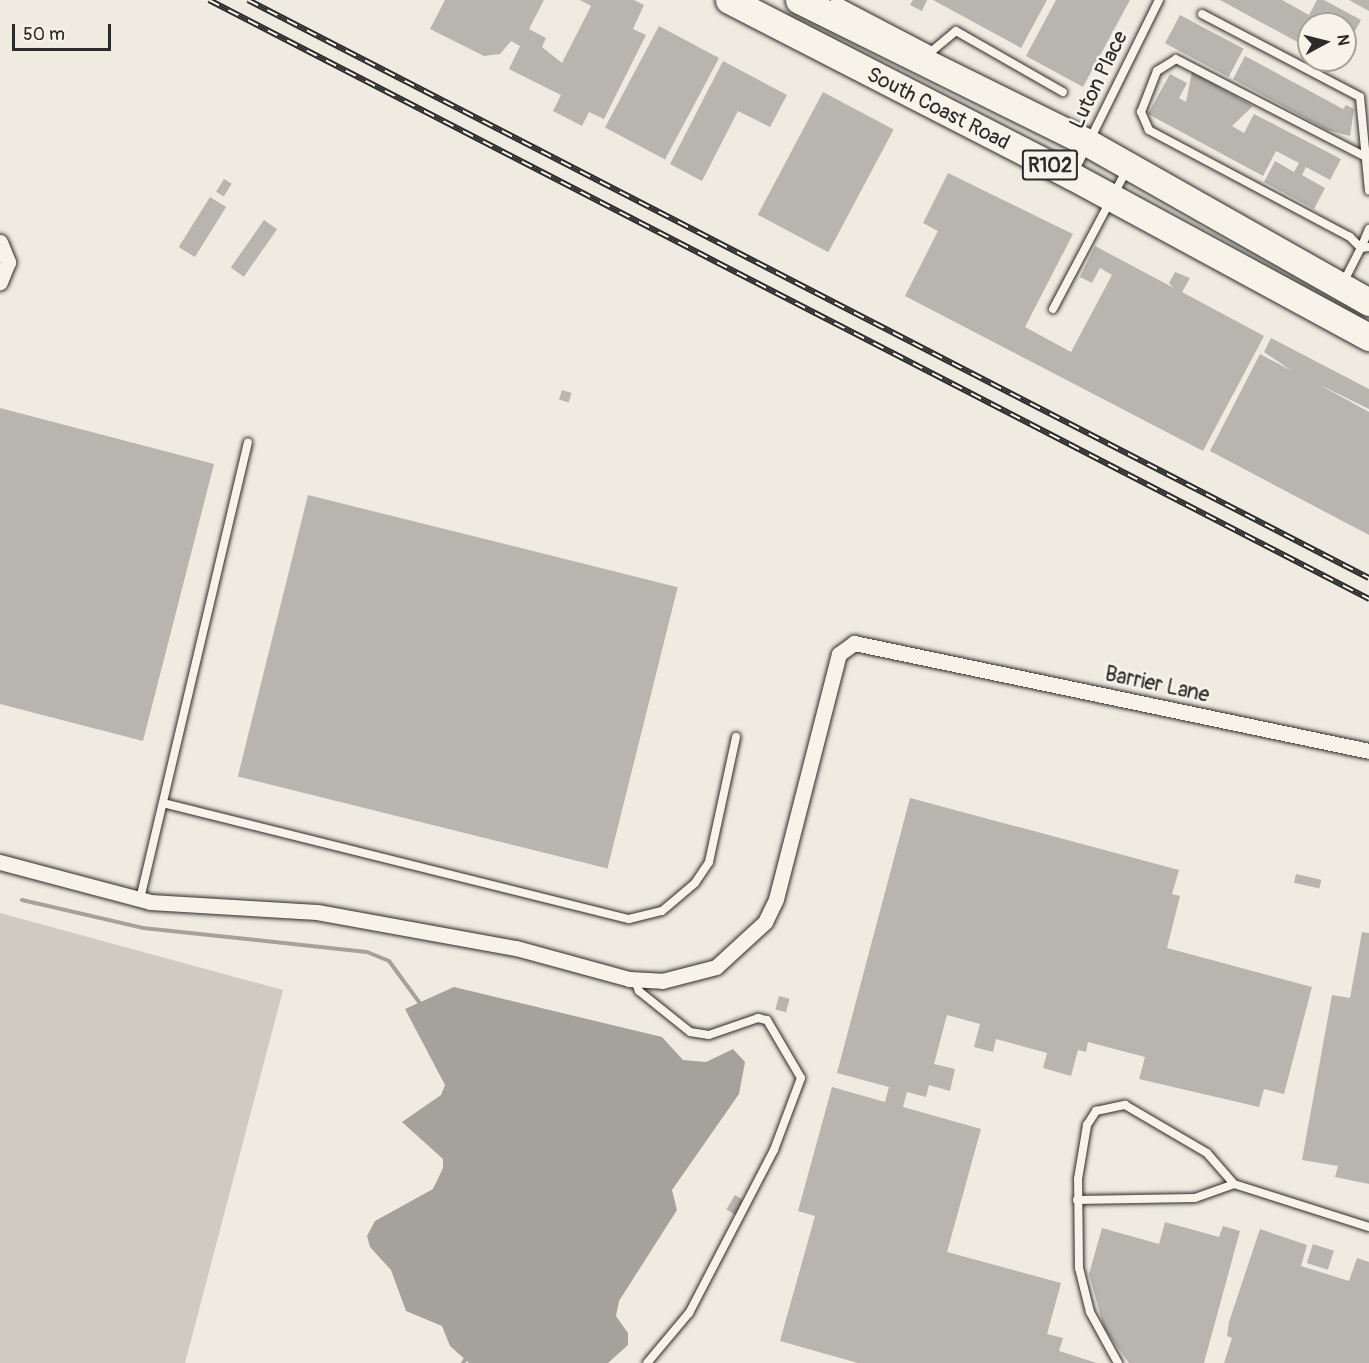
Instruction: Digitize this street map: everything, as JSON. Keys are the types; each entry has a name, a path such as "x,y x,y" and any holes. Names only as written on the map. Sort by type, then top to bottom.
{"highway":[{"name":"South Coast Road","path":"729,0 852,66 1072,176 1258,279 1369,337"},
{"name":"South Coast Road","path":"799,0 869,36 1090,140 1128,167 1274,251 1369,302"},
{"path":"852,66 869,36"},
{"path":"1258,279 1274,251"}],"street":[{"path":"0,242 8,262 0,282"},
{"name":"Barrier Lane","path":"634,979 662,981 716,968 765,922 779,889 833,672 845,647 866,643 936,661 1369,751"},
{"path":"0,862 140,899 199,908 317,912 516,948 634,979"}],"lane":[{"path":"835,0 946,59"},
{"name":"Luton Place","path":"1072,176 1159,0"},
{"path":"1202,14 1360,97 1369,191"},
{"path":"932,51 956,31 1063,92"},
{"path":"1364,156 1176,59 1157,71 1141,112 1149,130 1350,237 1365,248"},
{"path":"967,70 1090,140"},
{"path":"1053,309 1128,167"},
{"path":"1341,287 1365,248 1369,229"},
{"path":"140,899 248,443"},
{"path":"163,803 630,919 662,910 695,883 709,862 736,737"},
{"path":"634,979 639,991 690,1032 710,1035 758,1018 767,1020 801,1078 774,1150 694,1304 674,1338 647,1363"},
{"path":"1118,1363 1090,1312 1079,1268 1077,1200 1087,1125 1109,1104 1125,1105 1207,1152 1234,1184 1369,1227"},
{"path":"1077,1200 1195,1198 1234,1184"}],"shaded area":[{"path":"0,913 283,990 185,1363 0,1363"},
{"path":"454,987 662,1037 683,1060 706,1062 733,1049 745,1062 739,1094 672,1190 677,1210 619,1301 616,1316 628,1333 628,1345 608,1363 469,1363 450,1346 442,1326 406,1311 391,1270 370,1247 367,1236 375,1221 433,1189 443,1168 443,1159 402,1122 441,1095 445,1085 405,1009"}],"building":[{"path":"445,0 544,0 529,29 546,38 542,47 562,63 591,6 580,0 634,0 644,5 633,29 646,35 604,119 589,112 582,126 553,111 561,95 509,69 520,46 511,41 500,54 484,56 430,29"},
{"path":"913,0 927,0 922,11 910,5"},
{"path":"933,0 1047,0 1021,48"},
{"path":"1056,0 1130,0 1083,87 1026,56"},
{"path":"1220,0 1282,0 1304,12 1297,12 1297,42"},
{"path":"1317,0 1324,0 1346,12 1311,12"},
{"path":"1349,0 1369,0 1369,11"},
{"path":"1180,15 1244,49 1229,77 1165,43"},
{"path":"659,26 719,58 665,159 605,128"},
{"path":"1245,56 1343,109 1346,105 1354,109 1350,136 1327,130 1233,79"},
{"path":"723,61 787,95 770,127 738,111 702,181 670,164"},
{"path":"1192,72 1253,106 1232,126 1244,133 1254,114 1341,159 1330,180 1306,167 1302,175 1325,188 1314,209 1264,182 1275,161 1294,172 1299,163 1276,151 1263,176 1148,114 1170,74 1187,83 1179,98 1186,102"},
{"path":"823,92 894,130 828,252 758,215"},
{"path":"948,173 1073,234 1025,327 1071,352 1112,275 1100,268 1092,283 1080,277 1095,246 1174,288 1169,283 1175,272 1190,278 1182,292 1264,336 1203,451 905,296 938,231 923,223"},
{"path":"224,179 232,184 224,196 216,192"},
{"path":"210,197 226,207 195,257 179,247"},
{"path":"264,220 277,229 244,277 231,268"},
{"path":"1271,338 1369,389 1369,409 1318,384 1369,412 1369,535 1210,451 1260,354 1292,371 1264,352"},
{"path":"562,390 572,393 569,402 559,400"},
{"path":"0,408 214,464 143,741 0,704"},
{"path":"308,495 678,587 608,869 238,776"},
{"path":"910,798 1179,870 1172,894 1180,896 1167,948 1312,987 1284,1094 1264,1089 1259,1107 1139,1079 1145,1057 1088,1042 1086,1052 1078,1050 1071,1076 1043,1068 1047,1053 996,1039 993,1052 974,1047 980,1024 947,1015 934,1064 955,1069 950,1091 929,1085 926,1097 907,1092 903,1107 981,1129 947,1252 1061,1283 1047,1334 1063,1338 1059,1351 1097,1363 858,1363 780,1341 815,1216 798,1211 832,1087 885,1102 889,1087 837,1073"},
{"path":"1296,874 1321,880 1319,889 1294,883"},
{"path":"1362,932 1369,933 1369,1184 1335,1177 1338,1166 1302,1160 1332,995 1350,998"},
{"path":"779,996 790,999 786,1012 775,1010"},
{"path":"735,1195 745,1201 737,1216 726,1210"},
{"path":"1165,1222 1219,1237 1223,1226 1240,1231 1204,1363 1129,1363 1104,1328 1089,1274 1102,1228 1159,1244"},
{"path":"1260,1229 1307,1245 1301,1266 1349,1281 1357,1258 1369,1262 1369,1363 1224,1363 1232,1338 1227,1336 1229,1322"},
{"path":"1313,1244 1334,1251 1328,1270 1307,1263"}],"waterway":[{"path":"22,900 143,928 367,952 389,961 419,1002"}],"railway":[{"path":"209,0 1369,599"},
{"path":"248,0 1369,578"}]}
